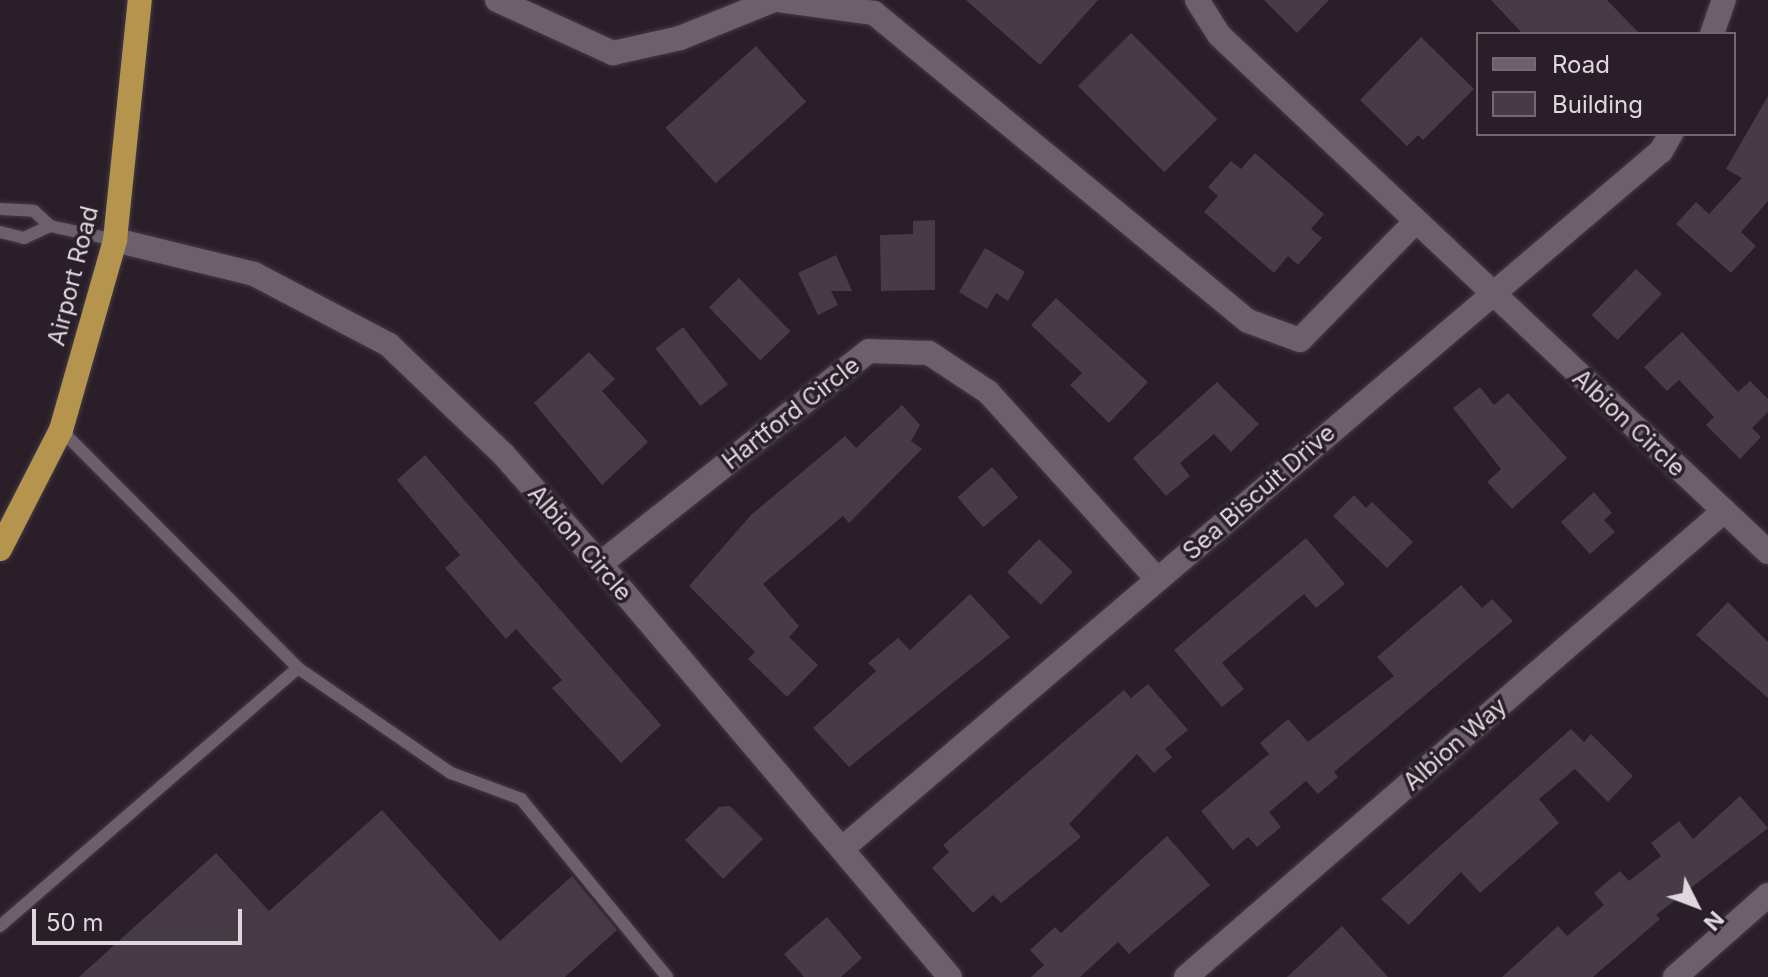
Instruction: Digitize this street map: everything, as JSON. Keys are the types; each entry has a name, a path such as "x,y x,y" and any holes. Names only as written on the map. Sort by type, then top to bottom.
{"highway":[{"name":"Airport Road","path":"0,549 61,430 115,240 140,0"}],"street":[{"path":"497,0 613,53 680,38 776,0 874,13 1248,321 1300,340 1415,222"},
{"name":"Albion Circle","path":"1197,0 1219,35 1768,552"},
{"path":"1713,32 1724,0"},
{"name":"Sea Biscuit Drive","path":"844,847 1661,151 1670,136"},
{"name":"Albion Circle","path":"115,240 254,274 389,345 503,454 844,847 950,977"},
{"name":"Hartford Circle","path":"600,564 869,351 929,353 988,392 1157,579"},
{"name":"Albion Way","path":"1186,977 1724,511"},
{"path":"1675,977 1768,895"}],"lane":[{"path":"0,209 34,211 50,226 115,240"},
{"path":"0,232 24,238 50,226"},
{"path":"61,430 298,668 451,773 521,799 667,977"},
{"path":"0,926 298,668"}],"building":[{"path":"966,0 1098,0 1040,65"},
{"path":"1264,0 1329,0 1297,33"},
{"path":"1491,0 1607,0 1638,32 1521,32"},
{"path":"1131,33 1217,119 1164,172 1078,86"},
{"path":"1421,37 1474,89 1423,140 1418,135 1407,146 1360,100"},
{"path":"756,46 806,102 716,183 665,128"},
{"path":"1768,96 1768,201 1741,232 1756,246 1731,273 1676,224 1696,202 1709,214 1742,178 1726,169"},
{"path":"1255,153 1324,214 1311,229 1322,238 1298,265 1288,256 1274,273 1204,212 1218,196 1208,187 1231,161 1241,169"},
{"path":"935,220 935,290 881,291 880,235 913,234 913,221"},
{"path":"985,248 1025,272 1008,301 996,293 987,309 959,292"},
{"path":"836,255 852,291 831,291 838,305 818,315 798,273"},
{"path":"1636,269 1662,294 1617,340 1592,315"},
{"path":"739,278 790,331 760,360 709,307"},
{"path":"1056,298 1148,382 1109,423 1070,385 1082,373 1031,325"},
{"path":"683,327 728,385 700,406 655,349"},
{"path":"1682,332 1738,392 1750,381 1768,399 1768,412 1752,428 1761,437 1740,459 1706,425 1714,417 1679,380 1667,391 1644,367"},
{"path":"589,352 615,379 602,391 648,442 602,485 534,403"},
{"path":"1217,382 1259,424 1231,452 1214,434 1180,463 1190,476 1166,496 1133,458"},
{"path":"1480,387 1494,405 1508,393 1567,458 1512,509 1487,482 1501,469 1453,408"},
{"path":"902,405 920,425 911,441 922,449 849,523 843,516 763,584 799,626 789,637 818,665 787,697 748,659 755,652 689,586 751,515 845,436 856,448"},
{"path":"425,455 661,725 621,763 552,688 562,680 516,629 506,639 445,568 460,555 397,480"},
{"path":"992,467 1018,497 984,527 957,497"},
{"path":"1594,492 1612,513 1604,520 1615,532 1590,554 1561,522"},
{"path":"1354,495 1366,508 1372,502 1413,542 1387,568 1333,516"},
{"path":"1306,538 1345,584 1316,608 1304,594 1222,663 1244,689 1222,707 1174,650"},
{"path":"1039,539 1073,572 1041,605 1007,572"},
{"path":"1461,585 1482,608 1492,599 1513,621 1334,772 1338,777 1318,794 1306,781 1269,812 1281,827 1257,847 1248,837 1233,850 1201,811 1269,754 1260,743 1288,719 1308,742 1394,676 1377,657"},
{"path":"970,594 1010,637 849,767 813,728 876,671 868,663 898,638 910,650"},
{"path":"1728,602 1768,642 1768,698 1696,635"},
{"path":"1148,684 1188,730 1165,749 1172,757 1154,773 1137,754 1069,824 1081,837 1001,903 993,895 973,913 932,868 949,852 943,845 1124,690 1131,698"},
{"path":"1571,729 1584,742 1591,734 1633,776 1608,802 1575,769 1539,799 1559,823 1480,893 1461,872 1409,925 1381,899"},
{"path":"1740,796 1768,828 1656,915 1660,919 1593,977 1502,977 1558,926 1567,936 1604,905 1594,893 1620,871 1629,881 1661,856 1651,843 1679,821 1693,839"},
{"path":"730,806 763,839 723,879 685,840 719,807"},
{"path":"382,810 500,941 572,876 617,930 565,977 79,977 216,853 269,911"},
{"path":"1167,836 1210,885 1129,954 1118,942 1080,977 1031,977 1044,965 1030,950 1055,927 1061,933"},
{"path":"827,917 862,958 841,977 804,977 784,954"},
{"path":"1342,926 1388,977 1287,977"}]}
